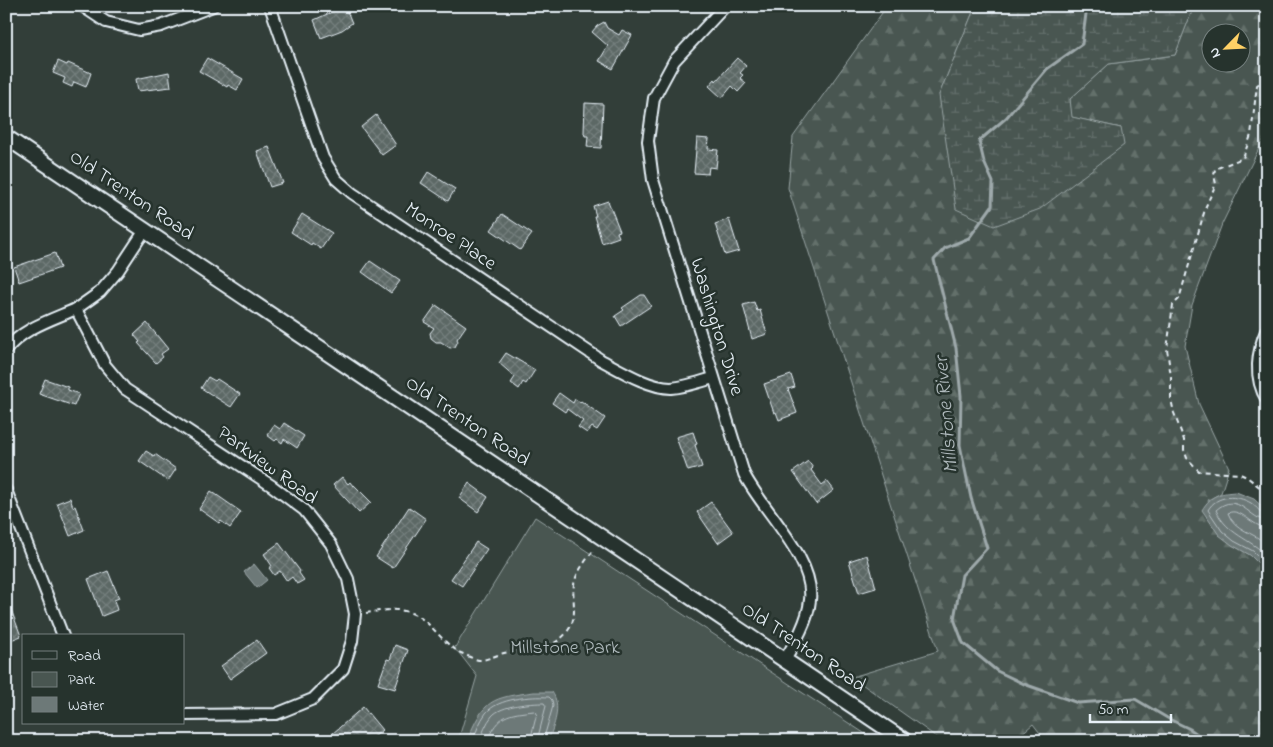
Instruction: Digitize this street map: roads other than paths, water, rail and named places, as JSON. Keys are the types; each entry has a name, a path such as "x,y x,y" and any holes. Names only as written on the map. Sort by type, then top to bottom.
{"main road":[{"name":"Old Trenton Road","path":"6,137 905,741"}],"street":[{"path":"82,6 106,22 139,30 162,26 213,6"},
{"name":"Monroe Place","path":"270,6 323,158 336,179 352,193 601,360 638,380 669,388 694,384 713,378"},
{"name":"Washington Drive","path":"725,6 674,61 654,98 648,141 653,180 744,474 751,487 799,555 808,575 810,599 806,618 785,659"},
{"path":"6,350 12,342 36,326 76,310 100,292 118,271 145,230"},
{"name":"Parkview Road","path":"76,310 105,365 125,389 272,486 304,510 331,544 348,579 355,614 352,641 342,669 313,699 276,714 185,715"},
{"path":"1267,329 1260,346 1257,364 1260,382 1267,400"},
{"path":"6,490 61,634"}],"water":[{"path":"1236,492 1254,499 1267,511 1267,572 1250,555 1219,535 1202,510 1212,498 1225,493"},
{"path":"254,564 267,580 257,588 244,572"},
{"path":"534,692 552,692 555,698 557,710 548,741 467,741 479,716 491,703 508,696"}],"waterway":[{"name":"Millstone River","path":"1087,6 1082,44 1047,69 1006,118 979,141 984,162 993,182 992,206 969,238 945,248 934,260 956,348 961,396 960,445 971,498 987,548 962,575 954,619 963,643 997,671 1024,684 1078,703 1135,699 1190,729 1207,741"}],"park label":[{"name":"Millstone Park","path":"565,648"}]}
